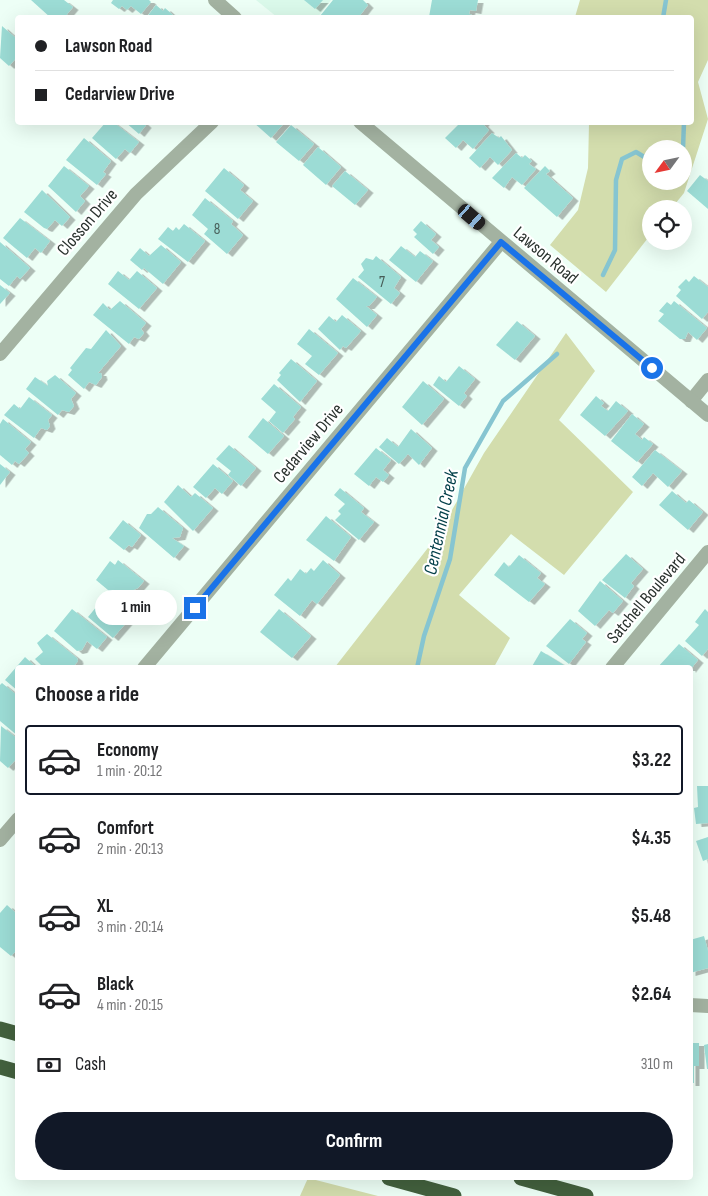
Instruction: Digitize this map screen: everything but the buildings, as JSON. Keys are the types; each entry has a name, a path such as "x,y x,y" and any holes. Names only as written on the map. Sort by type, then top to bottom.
{"highway":[{"path":"0,1029 15,1033"},
{"path":"0,1067 15,1071"},
{"path":"396,1180 454,1196"},
{"path":"528,1180 586,1196"}],"street":[{"path":"215,0 232,15"},
{"name":"Closson Drive","path":"0,354 136,194 209,125"},
{"name":"Lawson Road","path":"364,125 708,415"},
{"name":"Cedarview Drive","path":"147,665 501,242"},
{"path":"691,401 708,380"},
{"name":"Satchell Boulevard","path":"614,665 708,552"},
{"path":"0,840 15,822"},
{"path":"693,1004 708,1006"}],"shaded area":[{"path":"256,0 331,0 319,15 275,15"}],"green space":[{"path":"580,0 708,0 708,60 698,82 708,119 692,168 692,140 642,140 642,190 685,190 684,193 678,200 642,200 642,246 606,292 550,245 578,210 588,168 589,125 694,125 694,15 576,15"},
{"path":"566,333 595,371 559,420 633,492 564,575 511,534 459,595 510,638 495,665 337,665 438,535 484,453"},
{"path":"307,1180 316,1180 378,1196 300,1196"}],"waterway":[{"name":"Centennial Creek","path":"664,15 666,0"},
{"name":"Centennial Creek","path":"683,140 684,125"},
{"name":"Centennial Creek","path":"603,275 615,250 616,180 622,159 636,152 642,156"},
{"name":"Centennial Creek","path":"418,665 424,636 450,559 465,468 503,401 557,354"}],"route":[{"path":"195,608 501,242 652,368"}]}
